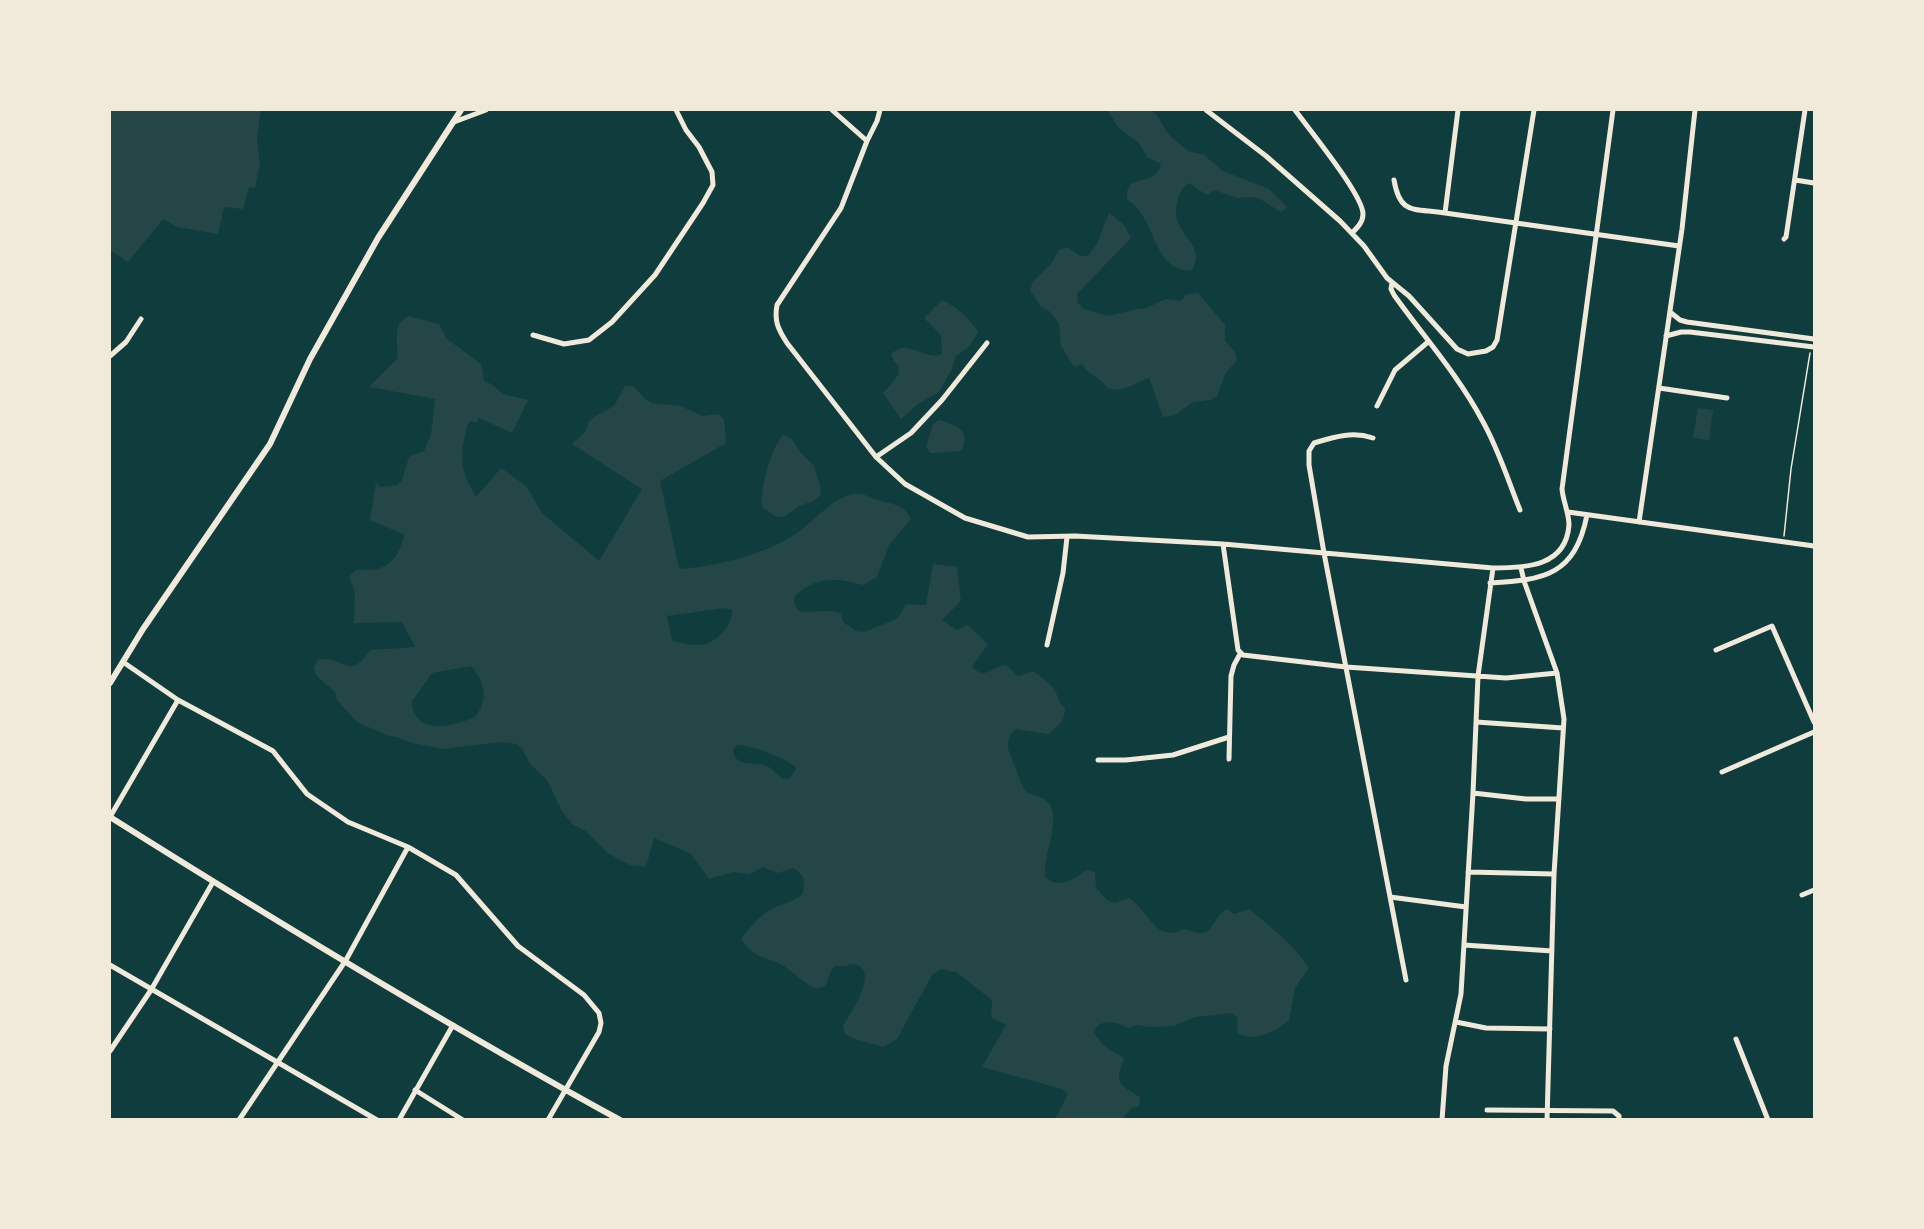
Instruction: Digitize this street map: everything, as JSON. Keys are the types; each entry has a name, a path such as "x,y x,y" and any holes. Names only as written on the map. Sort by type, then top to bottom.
{"street":[{"path":"110,683 270,444 310,359 378,238 461,110"},
{"path":"453,122 486,110"},
{"path":"533,335 564,344 589,340 612,322 655,275 703,203 713,185 712,172 676,110"},
{"path":"832,110 867,141"},
{"path":"880,110 841,208 777,305 775,317 777,328 787,343 876,457 904,484 966,518 1028,537 1223,544 1493,568 1521,568 1541,564 1558,552 1569,526 1562,489 1613,110"},
{"path":"1206,110 1266,156 1352,233 1392,283 1409,296 1462,352 1476,352 1493,347 1497,340 1534,110"},
{"path":"1295,110 1344,177 1363,208 1362,221 1352,233"},
{"path":"1445,213 1458,110"},
{"path":"1639,522 1679,246 1695,110"},
{"path":"1784,239 1805,110"},
{"path":"1394,180 1398,199 1405,206 1416,210 1679,246"},
{"path":"1795,180 1815,183"},
{"path":"1392,283 1392,292 1447,365 1482,419 1520,510"},
{"path":"1670,312 1680,320 1687,322 1815,339"},
{"path":"110,356 126,342 141,319"},
{"path":"1666,336 1690,332 1813,347"},
{"path":"1377,406 1395,370 1428,342"},
{"path":"876,457 911,433 942,400 987,343"},
{"path":"1659,388 1727,398"},
{"path":"1373,438 1362,434 1352,434 1314,443 1311,446 1309,465 1323,553 1406,980"},
{"path":"1568,512 1815,546"},
{"path":"1490,583 1524,581 1547,574 1572,557 1587,515"},
{"path":"1047,645 1063,573 1067,537"},
{"path":"1223,544 1240,654 1231,676 1228,759"},
{"path":"1442,1119 1446,1066 1461,994 1478,676 1493,568"},
{"path":"1521,568 1561,687 1563,728 1554,874 1547,1119"},
{"path":"1716,650 1772,626 1815,722"},
{"path":"1240,654 1346,667 1506,678 1557,673"},
{"path":"123,662 178,700 273,751 307,794 348,822 408,847 456,875 518,946 585,994 599,1013 601,1023 548,1119"},
{"path":"178,700 110,817 213,882 565,1090 620,1119"},
{"path":"1476,722 1563,728"},
{"path":"1722,772 1815,732"},
{"path":"1098,760 1126,760 1173,755 1229,737"},
{"path":"1473,793 1526,799 1559,799"},
{"path":"239,1119 346,960 408,847"},
{"path":"1468,872 1554,874"},
{"path":"110,1050 151,990 213,882"},
{"path":"1802,895 1815,890"},
{"path":"1390,897 1466,907"},
{"path":"1464,945 1552,951"},
{"path":"110,965 377,1119"},
{"path":"1456,1022 1486,1028 1550,1029"},
{"path":"399,1119 453,1024"},
{"path":"1736,1039 1768,1119"},
{"path":"415,1090 463,1119"},
{"path":"1486,1110 1613,1111 1619,1118"}],"path":[{"path":"1783,542 1791,469 1813,347"}],"shaded area":[{"path":"110,110 261,110 257,138 260,164 255,188 249,187 243,209 224,207 218,234 177,227 163,219 128,262 110,250"},
{"path":"1107,110 1150,110 1156,114 1169,135 1188,151 1204,155 1223,171 1269,189 1287,207 1281,212 1260,199 1237,198 1214,190 1208,195 1188,183 1180,195 1176,215 1183,232 1192,245 1196,260 1192,270 1179,269 1169,263 1144,217 1127,200 1127,191 1131,184 1153,176 1161,164 1147,157 1139,143 1119,128"},
{"path":"1109,213 1124,225 1131,238 1077,294 1078,303 1084,309 1109,316 1144,309 1166,299 1181,301 1185,295 1198,293 1225,325 1225,341 1235,352 1237,360 1226,373 1217,396 1210,400 1193,402 1175,415 1163,417 1149,378 1117,390 1106,386 1082,364 1074,367 1061,346 1059,323 1049,311 1041,307 1030,290 1033,282 1051,264 1059,250 1067,247 1080,256 1088,256 1097,244"},
{"path":"942,300 962,313 978,332 969,347 956,356 951,371 939,392 918,404 901,419 883,393 898,375 899,367 891,354 904,348 935,356 942,354 941,335 924,318"},
{"path":"408,316 439,324 447,339 481,364 484,381 503,394 528,400 512,433 479,418 476,423 471,421 467,425 462,462 466,478 476,497 501,468 526,486 542,513 599,561 642,489 572,444 586,431 588,423 594,417 614,406 625,386 633,386 651,403 681,406 702,416 718,414 724,419 726,443 660,481 679,569 740,558 784,541 804,528 831,504 847,496 863,495 897,505 905,510 911,519 889,545 877,577 863,585 827,580 811,585 795,596 794,603 799,611 841,613 843,622 856,631 864,632 894,620 906,604 926,605 933,564 957,567 961,601 942,620 956,630 968,625 988,644 972,667 985,673 1006,665 1018,676 1033,671 1053,688 1065,708 1062,720 1048,734 1015,729 1008,744 1026,792 1046,800 1052,809 1053,827 1045,877 1050,881 1061,883 1072,880 1087,870 1095,872 1096,888 1107,900 1115,903 1129,898 1153,924 1166,932 1174,933 1184,929 1198,933 1207,932 1227,909 1234,914 1249,909 1289,944 1309,968 1295,988 1289,1020 1271,1032 1251,1037 1237,1033 1238,1018 1232,1013 1195,1017 1174,1026 1136,1025 1128,1028 1117,1023 1102,1023 1098,1025 1094,1033 1108,1048 1124,1058 1119,1073 1120,1083 1140,1097 1139,1106 1131,1108 1123,1119 1055,1119 1068,1094 1062,1089 982,1067 1006,1025 991,1017 992,1000 956,972 941,969 932,975 897,1039 883,1047 845,1034 843,1026 862,992 865,973 861,967 853,964 837,966 831,971 825,986 817,988 809,985 782,965 750,950 741,939 753,924 768,911 803,894 803,879 800,873 793,868 778,873 763,867 749,874 733,872 709,879 690,853 654,838 646,867 630,865 609,854 587,832 572,824 562,811 547,780 530,764 517,744 500,742 443,749 389,736 359,723 337,700 335,692 316,675 314,667 318,660 327,659 351,666 363,660 370,650 415,647 402,622 354,623 355,591 349,577 357,570 378,569 389,563 397,554 405,535 370,520 376,483 380,487 397,485 402,480 409,457 424,451 431,435 435,399 369,387 398,358 397,329","holes":["725,608 732,610 732,615 716,639 698,645 672,641 667,616","471,666 480,678 484,691 482,704 475,717 446,726 436,726 419,720 414,712 412,701 432,673","736,745 758,749 783,759 796,769 790,778 783,779 767,766 741,762 733,750"]},
{"path":"1698,408 1713,410 1709,440 1693,438"},
{"path":"940,420 957,427 964,434 965,439 961,451 930,453 926,447 933,424"},
{"path":"783,435 792,439 801,453 814,466 821,489 820,496 799,506 784,517 775,516 762,507 764,481 775,449"}]}
